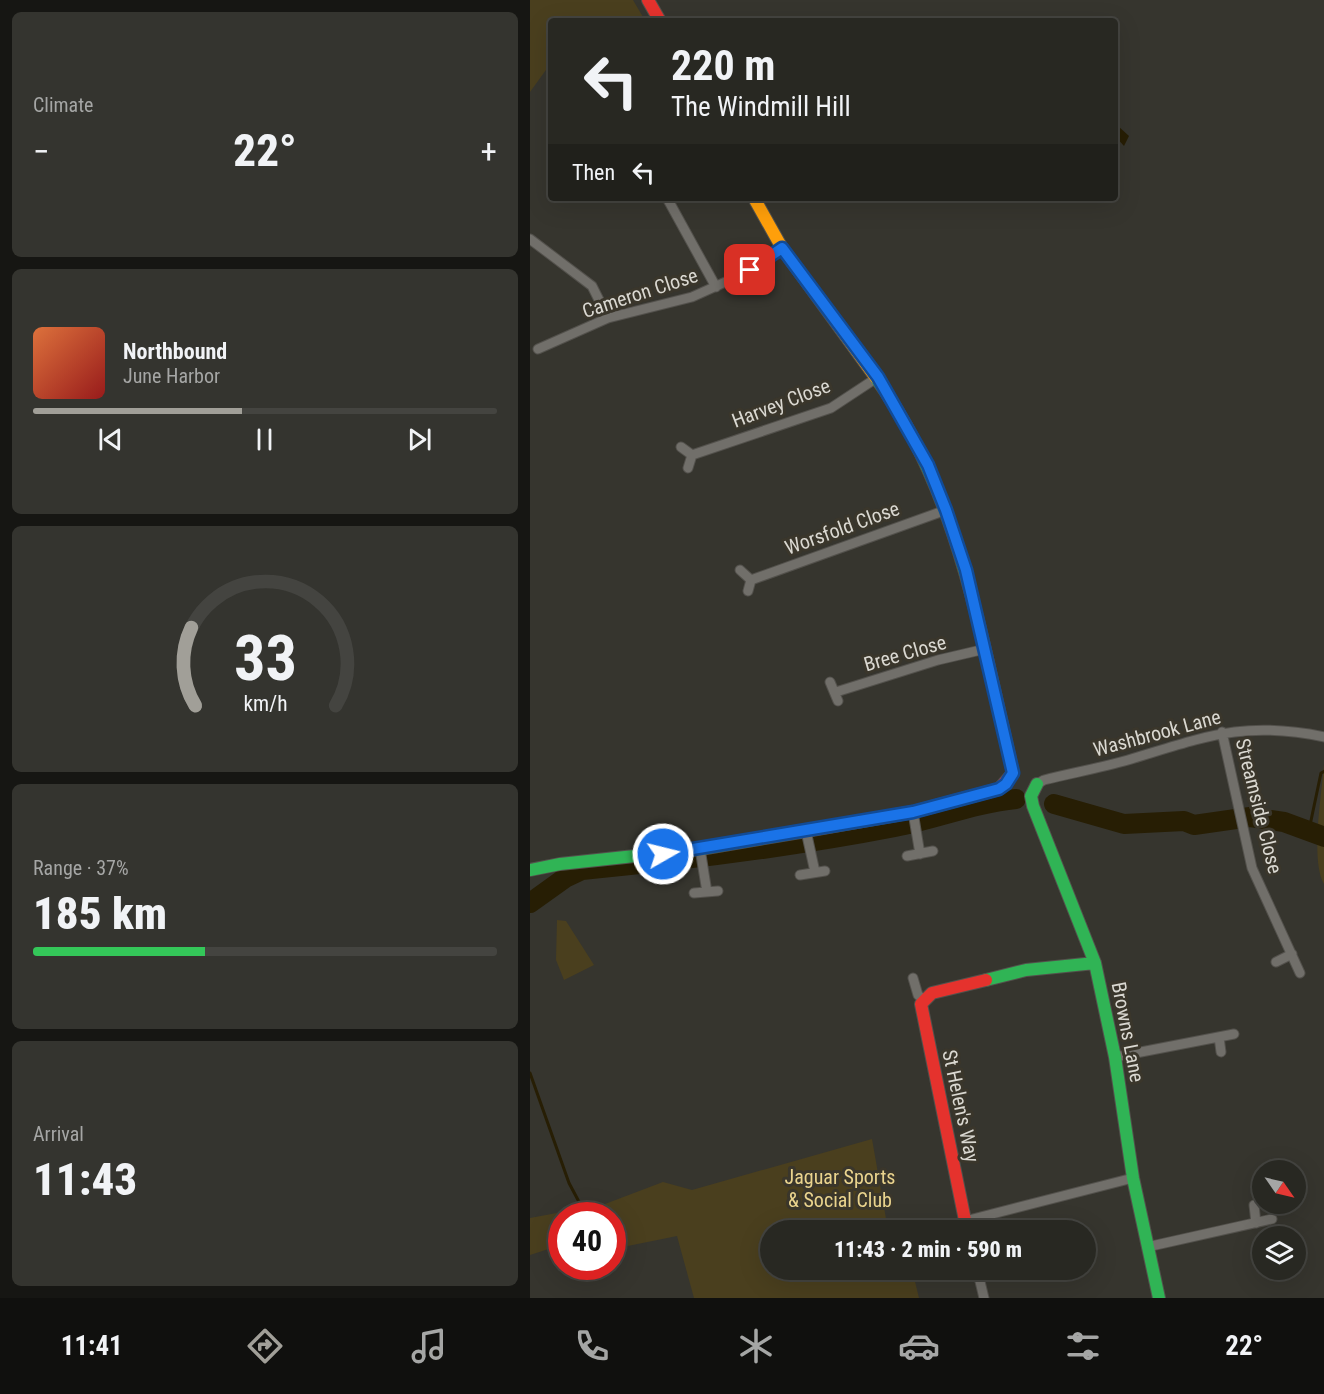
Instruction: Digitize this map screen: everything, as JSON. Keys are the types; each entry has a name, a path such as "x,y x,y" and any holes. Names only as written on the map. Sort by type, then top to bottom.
{"street":[{"path":"648,0 658,18"},
{"path":"668,201 716,287"},
{"path":"530,870 560,864 701,855 808,839 913,814 982,794 1006,784 1011,777 1013,767 966,570 928,465 878,377 782,248 756,201"},
{"path":"530,239 592,286 608,318"},
{"name":"Cameron Close","path":"538,349 608,318 692,297 750,270 782,248"},
{"name":"Harvey Close","path":"692,455 831,408 878,377"},
{"path":"681,447 692,455 688,468"},
{"name":"Worsfold Close","path":"751,580 946,510"},
{"path":"740,570 751,580 748,591"},
{"name":"Bree Close","path":"830,682 837,697 938,660 985,649"},
{"name":"Washbrook Lane","path":"1037,784 1044,780 1089,771 1222,732 1291,730 1325,737"},
{"name":"Streamside Close","path":"1222,732 1252,868 1300,973"},
{"name":"Browns Lane","path":"1037,784 1031,796 1033,806 1095,963 1115,1057 1133,1178 1159,1298"},
{"path":"913,814 920,854"},
{"path":"808,839 815,872"},
{"path":"907,856 933,851"},
{"path":"701,855 707,892"},
{"path":"800,875 825,871"},
{"path":"694,893 719,891"},
{"path":"1276,962 1292,954"},
{"path":"924,1000 932,993 1026,970 1095,963"},
{"name":"St Helen's Way","path":"913,978 918,995 924,1000 921,1010 965,1220"},
{"path":"1115,1057 1234,1034"},
{"path":"1219,1037 1221,1052"},
{"name":"St Helen's Way","path":"987,1220 1133,1178"},
{"path":"1255,1214 1256,1222"},
{"path":"1147,1246 1272,1219"},
{"path":"980,1280 984,1298"}],"green space":[{"path":"530,0 633,0 642,18 548,18 548,67 530,92"},
{"path":"1324,764 1324,884 1320,873 1317,843"},
{"path":"557,920 566,921 594,965 564,980 556,960"},
{"name":"Jaguar Sports & Social Club","path":"872,1139 886,1220 760,1220 760,1280 915,1280 919,1298 694,1298 677,1236 626,1246 626,1202 610,1202 663,1182 692,1190"},
{"name":"Jaguar Sports & Social Club","path":"548,1215 548,1249 530,1255 530,1218"}],"shaded area":[{"path":"1118,126 1129,136 1124,146 1118,139"}],"waterway":[{"path":"1309,830 1321,773 1325,771"},
{"path":"530,903 565,878 582,870 817,841 895,827 986,804 1016,799"},
{"path":"1054,804 1124,824 1184,821 1194,825 1250,817 1284,822 1325,837"},
{"path":"530,1073 569,1183 579,1202"}],"traffic: fast":[{"path":"876,378 903,419 944,507 973,600 1006,742"},
{"path":"1037,784 1031,796 1033,806 1095,963 1115,1057 1133,1178 1159,1298"},
{"path":"530,870 560,864 700,849 800,832"},
{"path":"986,980 1026,970 1095,963"}],"traffic: slow":[{"path":"756,201 782,248 876,378"}],"traffic: jam":[{"path":"648,0 658,18"},
{"path":"800,832 913,812 999,789 1013,773 1006,742"},
{"path":"965,1220 921,1004 932,993 986,980"}],"route":[{"path":"663,854 913,812 999,789 1006,784 1013,773 966,570 928,465 878,377 782,248 750,270"}]}
